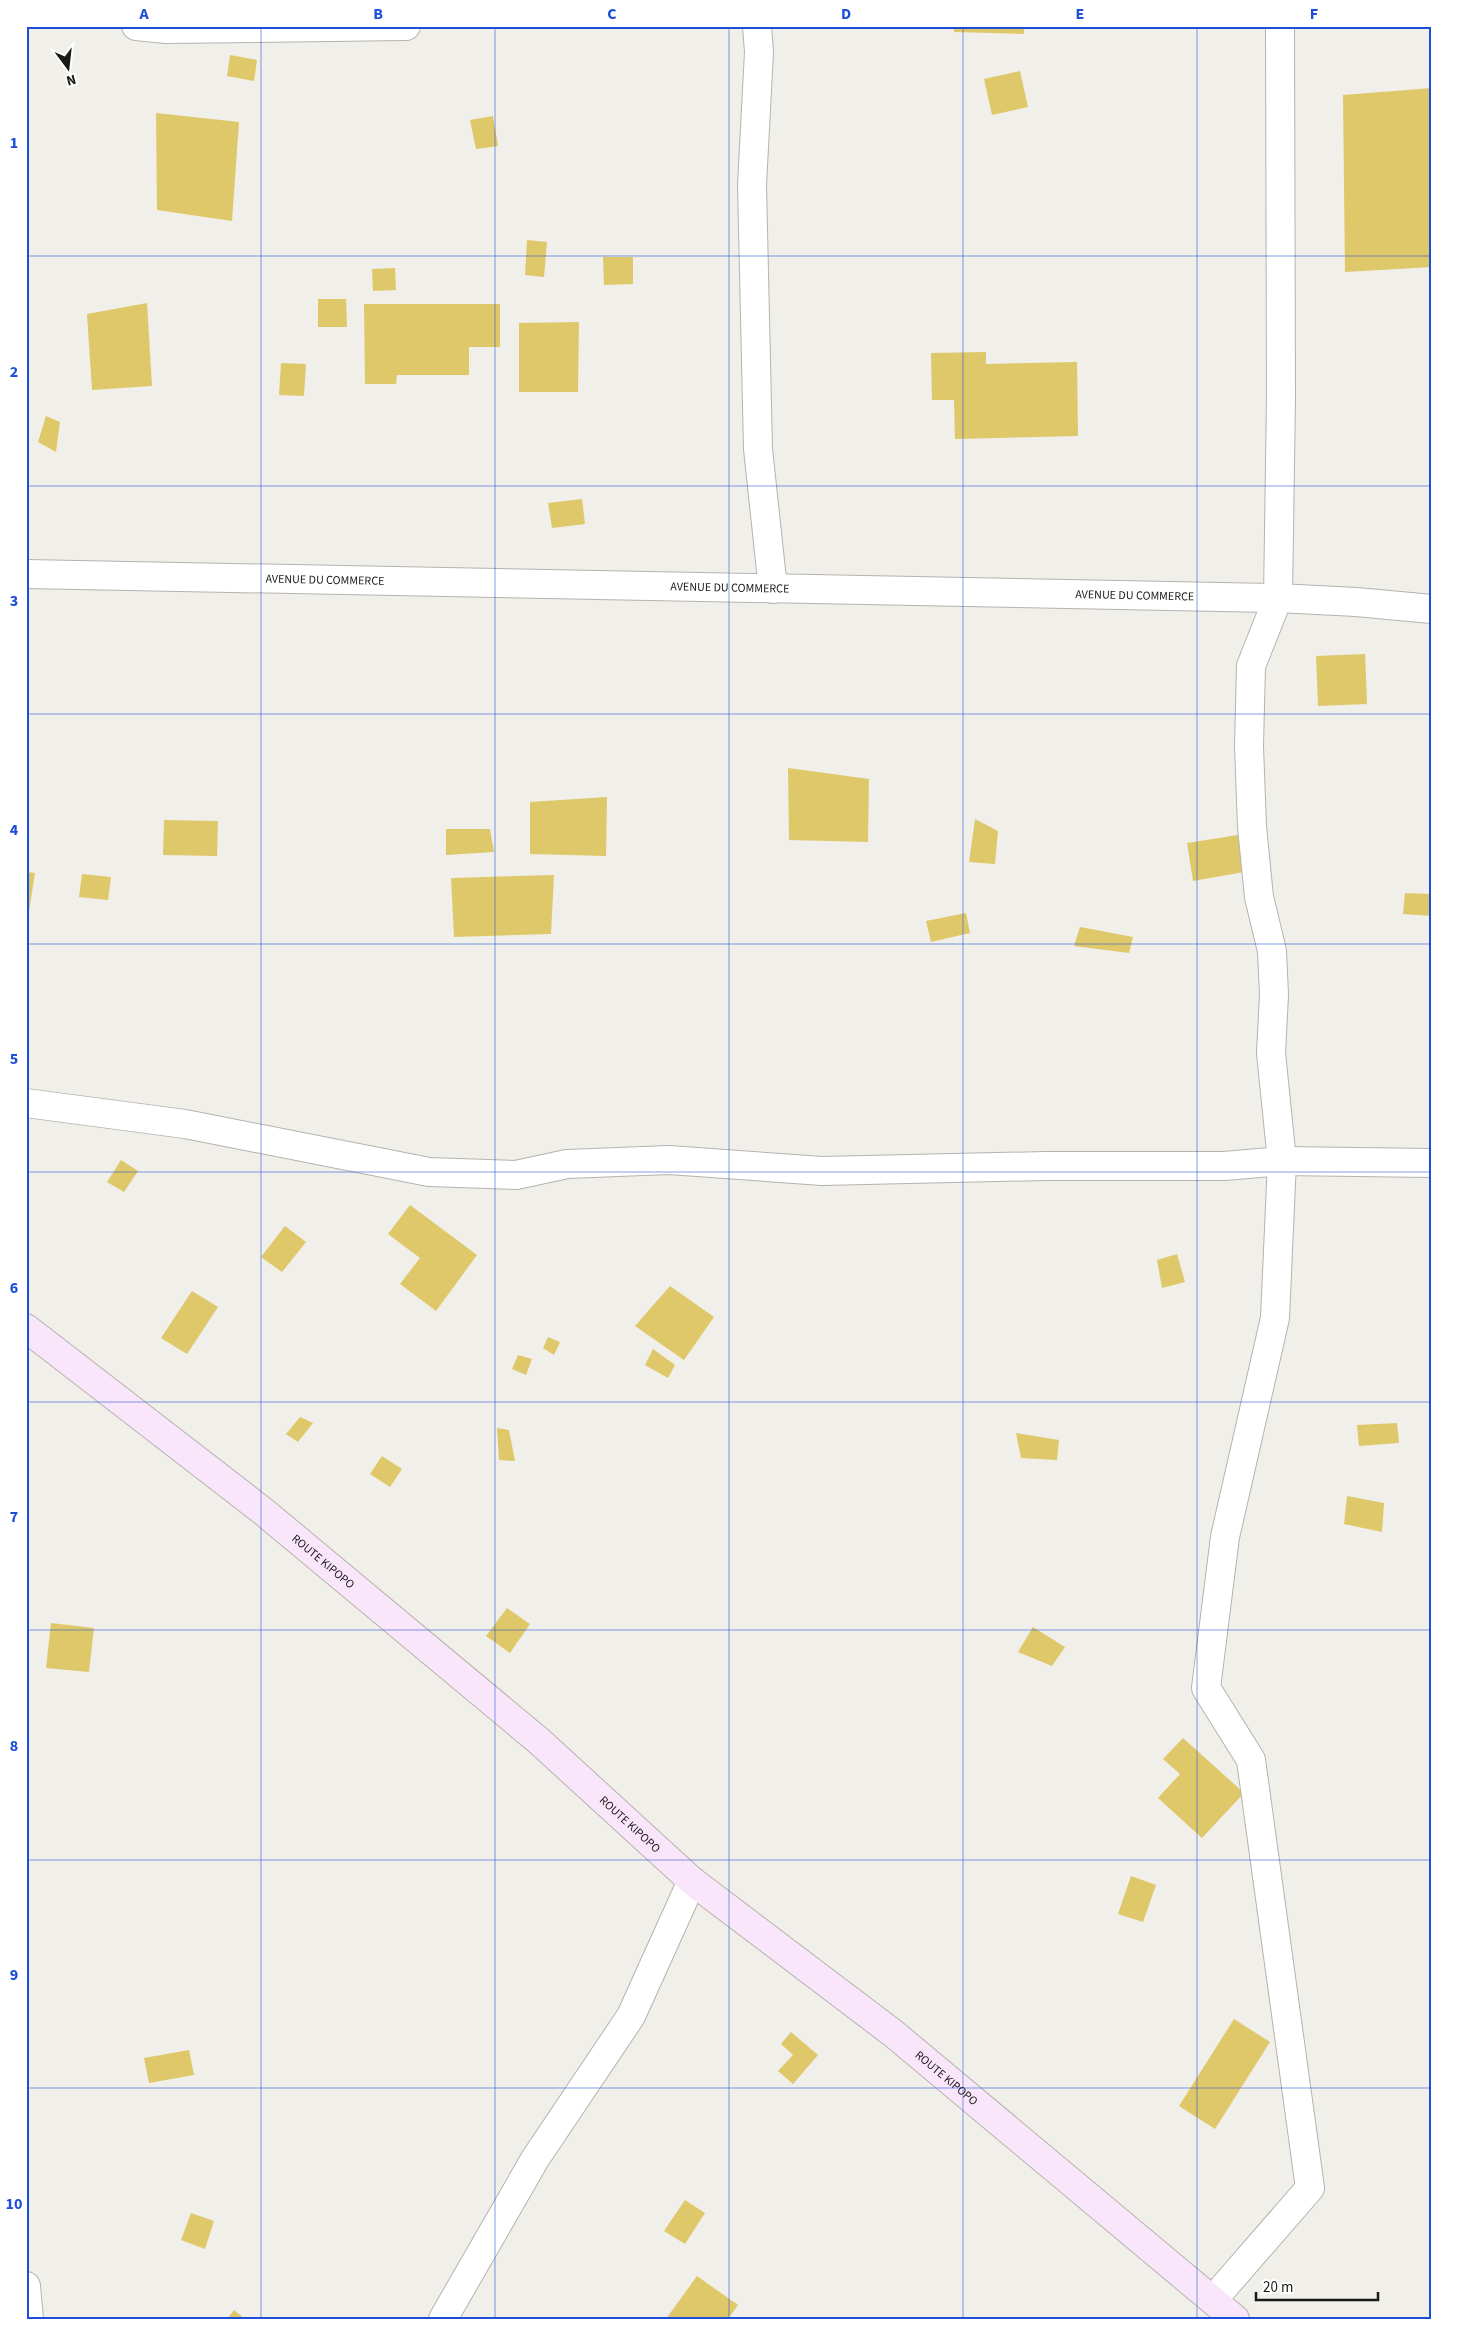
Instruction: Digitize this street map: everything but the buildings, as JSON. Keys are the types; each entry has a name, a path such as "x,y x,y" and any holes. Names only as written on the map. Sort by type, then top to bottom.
{"main road":[{"name":"ROUTE KIPOPO","path":"26,1328 264,1512 539,1742 692,1881 894,2034 1235,2319"}],"street":[{"path":"136,26 166,29 406,26"},
{"path":"757,26 758,52 752,185 758,449 773,589"},
{"path":"1224,2288 1310,2188 1251,1760 1206,1688 1225,1537 1275,1318 1282,1161 1271,1052 1274,995 1272,951 1259,897 1252,827 1249,746 1251,666 1278,598 1281,397 1280,26"},
{"name":"AVENUE DU COMMERCE","path":"26,574 1278,598 1356,602 1432,609"},
{"path":"26,1103 185,1124 429,1172 516,1175 567,1164 669,1160 822,1171 1045,1166 1224,1166 1282,1161 1432,1163"},
{"path":"443,2319 535,2159 631,2016 692,1881"},
{"path":"26,2286 29,2319"}]}
